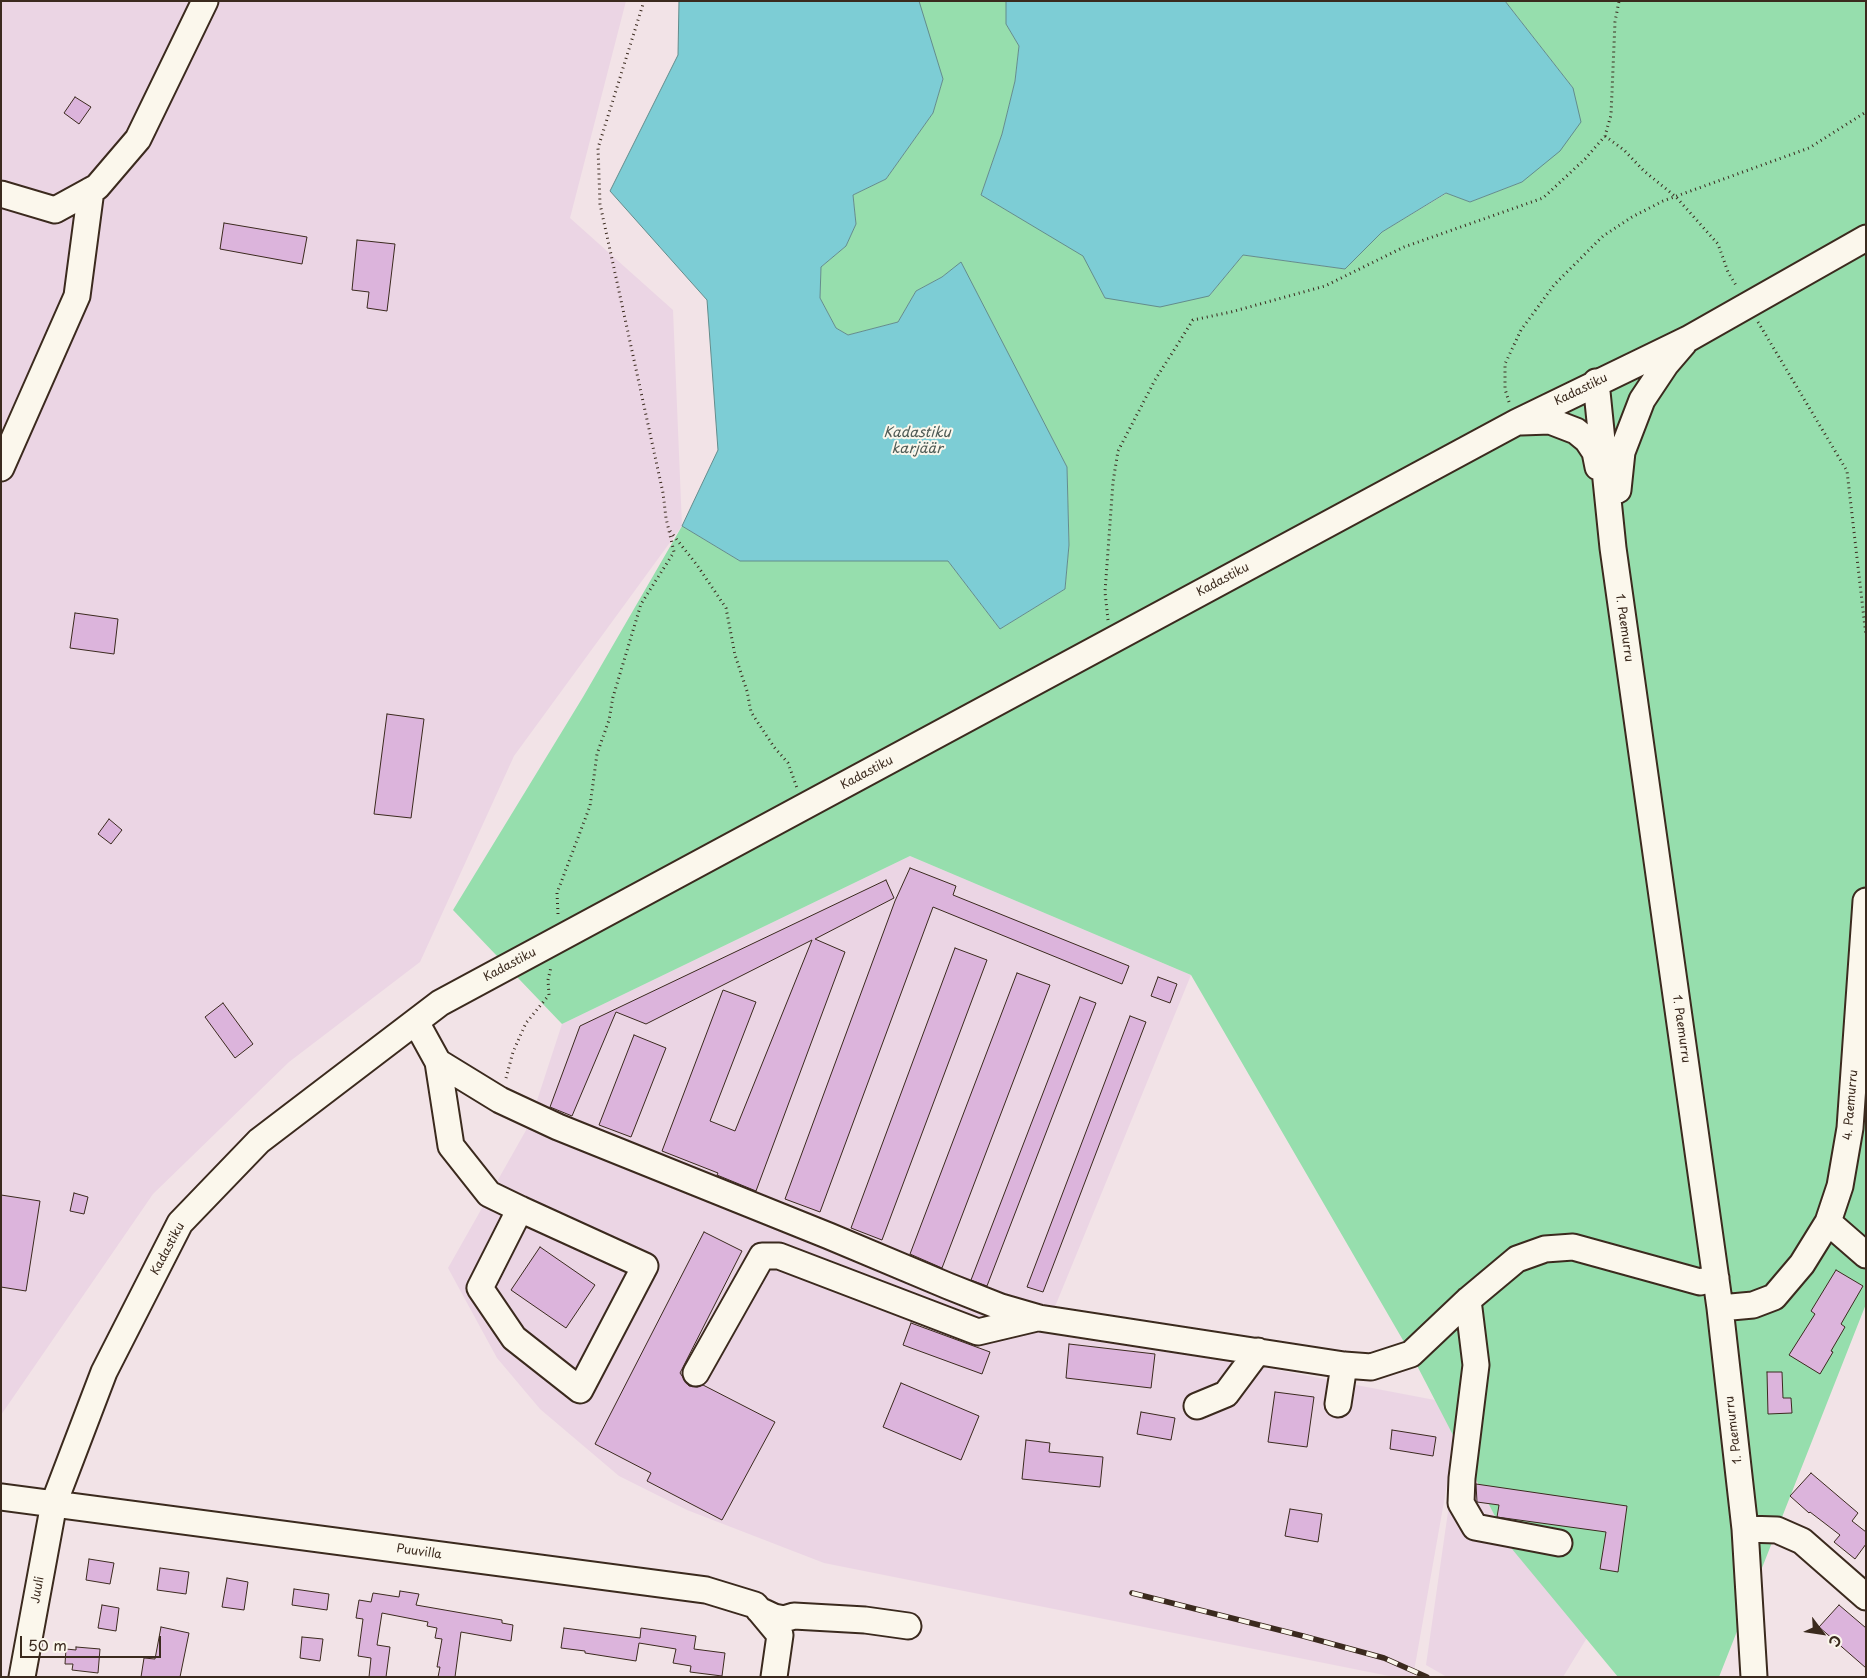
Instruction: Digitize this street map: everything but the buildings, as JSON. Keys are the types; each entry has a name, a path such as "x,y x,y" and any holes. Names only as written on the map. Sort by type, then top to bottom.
{"street":[{"path":"1,194 55,210 97,187 138,139 205,1"},
{"path":"3,457 77,296 90,190"},
{"name":"Kadastiku","path":"54,1503 104,1372 180,1223 259,1141 440,1003 1517,422 1688,339 1866,238"},
{"path":"1613,548 1622,452 1642,400 1666,364 1688,339"},
{"name":"1. Paemurru","path":"1596,382 1613,548 1720,1308 1745,1528 1754,1677"},
{"path":"1517,422 1550,421 1576,431 1587,440 1595,452 1613,548"},
{"name":"4. Paemurru","path":"1720,1308 1753,1305 1774,1297 1802,1264 1828,1222 1840,1186 1850,1128 1863,992 1866,901"},
{"path":"416,1022 438,1062 451,1146 489,1194 646,1266 580,1390 514,1338 480,1288 520,1209"},
{"path":"438,1062 500,1100 566,1130 830,1236 948,1286 1039,1318 1344,1365 1371,1367 1411,1354 1468,1300 1517,1259 1545,1249 1573,1247 1700,1282 1716,1278"},
{"path":"1828,1222 1866,1255"},
{"path":"696,1372 762,1256 779,1256 978,1332 1039,1318"},
{"path":"1468,1300 1476,1365 1462,1478 1461,1503 1475,1527 1559,1543"},
{"path":"1197,1406 1226,1394 1258,1351"},
{"path":"1338,1404 1344,1365"},
{"name":"Puuvilla","path":"1,1497 706,1590 755,1605 780,1635 774,1677"},
{"name":"Juuli","path":"22,1677 54,1503"},
{"path":"1745,1528 1777,1530 1802,1541 1866,1597"},
{"path":"759,1610 774,1617 784,1619 794,1616 865,1620 908,1626"}],"path":[{"path":"500,1100 512,1052 526,1024 549,995 548,980 560,939 557,893 590,806 597,754 609,720 613,697 640,604 674,552 668,529 663,492 600,204 598,148 644,1"},
{"path":"1110,641 1105,592 1113,482 1118,451 1156,380 1193,320 1231,312 1325,286 1404,247 1543,198 1585,159 1605,136 1611,115 1615,22 1619,1"},
{"path":"1517,422 1505,389 1505,364 1521,330 1554,285 1603,236 1632,217 1676,196 1809,148 1866,112"},
{"path":"1605,136 1624,150 1644,171 1676,196 1718,244 1728,272 1847,471 1866,636"},
{"path":"668,529 697,565 726,608 735,655 747,691 751,712 774,747 788,763 803,807"}],"shaded area":[{"path":"1,1 626,1 570,218 673,310 682,526 514,756 420,962 289,1062 153,1194 1,1415"},
{"path":"910,856 1191,975 1045,1331 1061,1336 1209,1357 1461,1405 1413,1677 1394,1677 824,1563 687,1510 619,1476 540,1409 497,1358 448,1268 529,1125 562,1024","holes":["634,1169 1037,1329 873,1268"]},
{"path":"1453,1477 1632,1504 1615,1592 1563,1677 1447,1677 1426,1665"}],"green space":[{"path":"917,1 1006,1 1006,24 1019,46 1015,81 1002,134 981,195 1084,256 1105,298 1209,296 1243,255 1345,269 1382,232 1447,193 1470,202 1522,182 1573,88 1505,1 1866,1 1866,1304 1719,1677 1618,1677 1512,1549 1411,1354 1191,975 910,856 562,1024 453,910 583,697 682,526 740,561 948,561 1000,629 1065,589 1069,545 1067,467 961,263 942,277 916,291 898,322 848,335 836,328 820,298 821,267 846,246 856,224 853,195 886,179 933,113 943,79"}],"water":[{"name":"Kadastiku karjäär","path":"679,1 919,1 943,79 933,113 886,179 853,195 856,224 846,246 821,267 820,298 836,328 848,335 898,322 916,291 942,277 961,262 1067,467 1069,545 1065,589 1000,629 948,561 740,561 682,526 718,450 707,300 610,191 678,55"},
{"path":"1006,1 1505,1 1573,88 1581,122 1560,151 1522,182 1470,202 1446,193 1382,232 1345,269 1243,255 1209,296 1160,307 1105,298 1083,256 981,195 1002,134 1015,81 1019,46 1006,24"}],"railway":[{"path":"1132,1593 1384,1658 1427,1677"}]}
